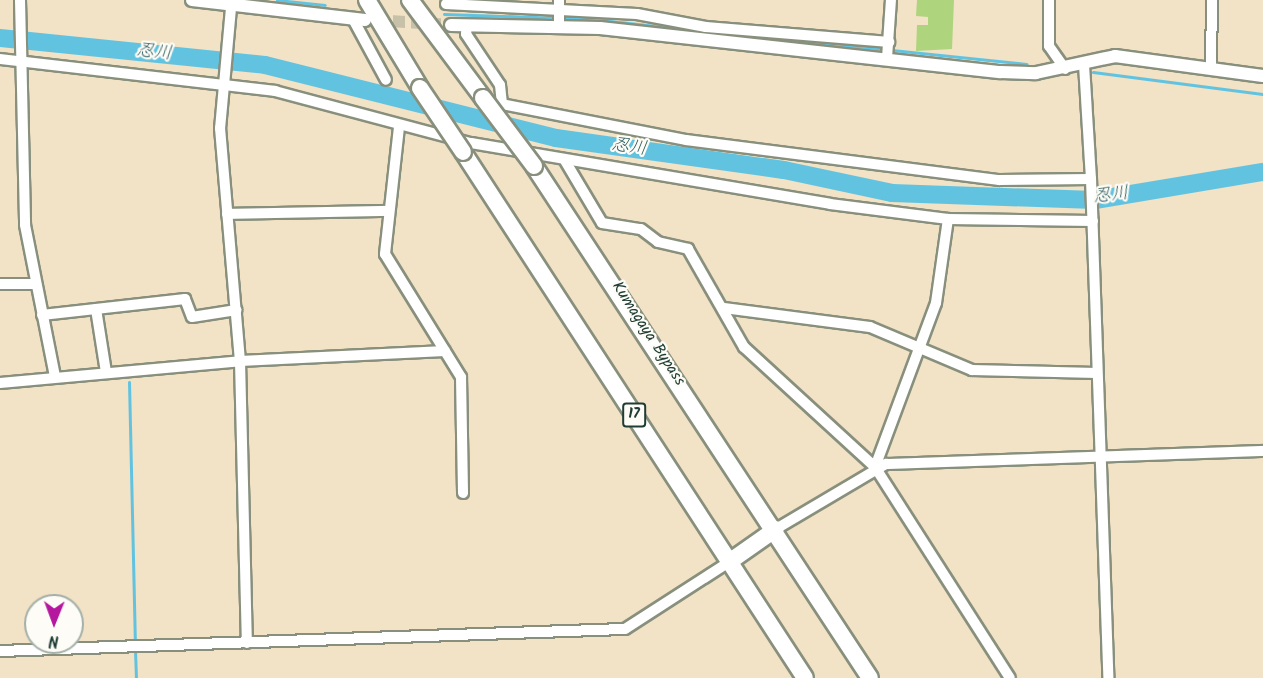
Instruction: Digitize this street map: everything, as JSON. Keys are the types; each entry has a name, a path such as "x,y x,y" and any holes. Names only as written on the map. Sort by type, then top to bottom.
{"highway":[{"name":"17","path":"367,0 420,88 805,678"},
{"name":"Kumagaya Bypass","path":"410,0 534,166 776,529 870,678"},
{"path":"729,562 776,529"}],"street":[{"path":"20,0 19,61 25,225 55,377"},
{"path":"192,0 231,8 359,19 386,80"},
{"path":"887,51 891,0"},
{"path":"1049,0 1049,46 1065,69"},
{"path":"1211,68 1212,0"},
{"path":"446,4 887,51 1001,72 1065,69 1115,56 1142,57 1263,76"},
{"path":"231,8 220,128 240,360 247,643"},
{"path":"451,25 559,15 887,51"},
{"path":"467,25 466,34 500,85 502,104 686,140 926,175 1091,179"},
{"path":"0,59 224,85 296,96 399,127 564,159 948,219 1093,221"},
{"path":"1084,65 1093,221 1098,453 1108,678"},
{"path":"399,127 385,254 461,377 463,493"},
{"path":"564,159 602,223 641,229 658,242 688,249 724,308 744,347 874,467 1010,678"},
{"path":"227,214 389,211"},
{"path":"874,467 936,303 948,219"},
{"path":"0,284 36,284"},
{"path":"42,315 185,299 192,317 236,310"},
{"path":"724,308 870,327 972,370 1097,373"},
{"path":"96,309 106,372"},
{"path":"0,383 240,360 445,351"},
{"path":"776,529 874,467 1098,453 1263,451"},
{"path":"0,651 625,629 729,562"}],"green space":[{"path":"917,0 954,0 952,49 916,51 917,25 928,25 928,17 916,16"}],"waterway":[{"path":"277,0 325,5"},
{"path":"444,14 592,19 694,30"},
{"path":"746,35 1027,64"},
{"name":"忍川","path":"0,38 265,65 556,138 784,170 892,193 1095,200 1263,172"},
{"path":"1093,72 1263,94"},
{"path":"129,382 135,643"},
{"path":"135,650 136,678"}],"tunnel":[{"path":"375,20 451,25"}]}
